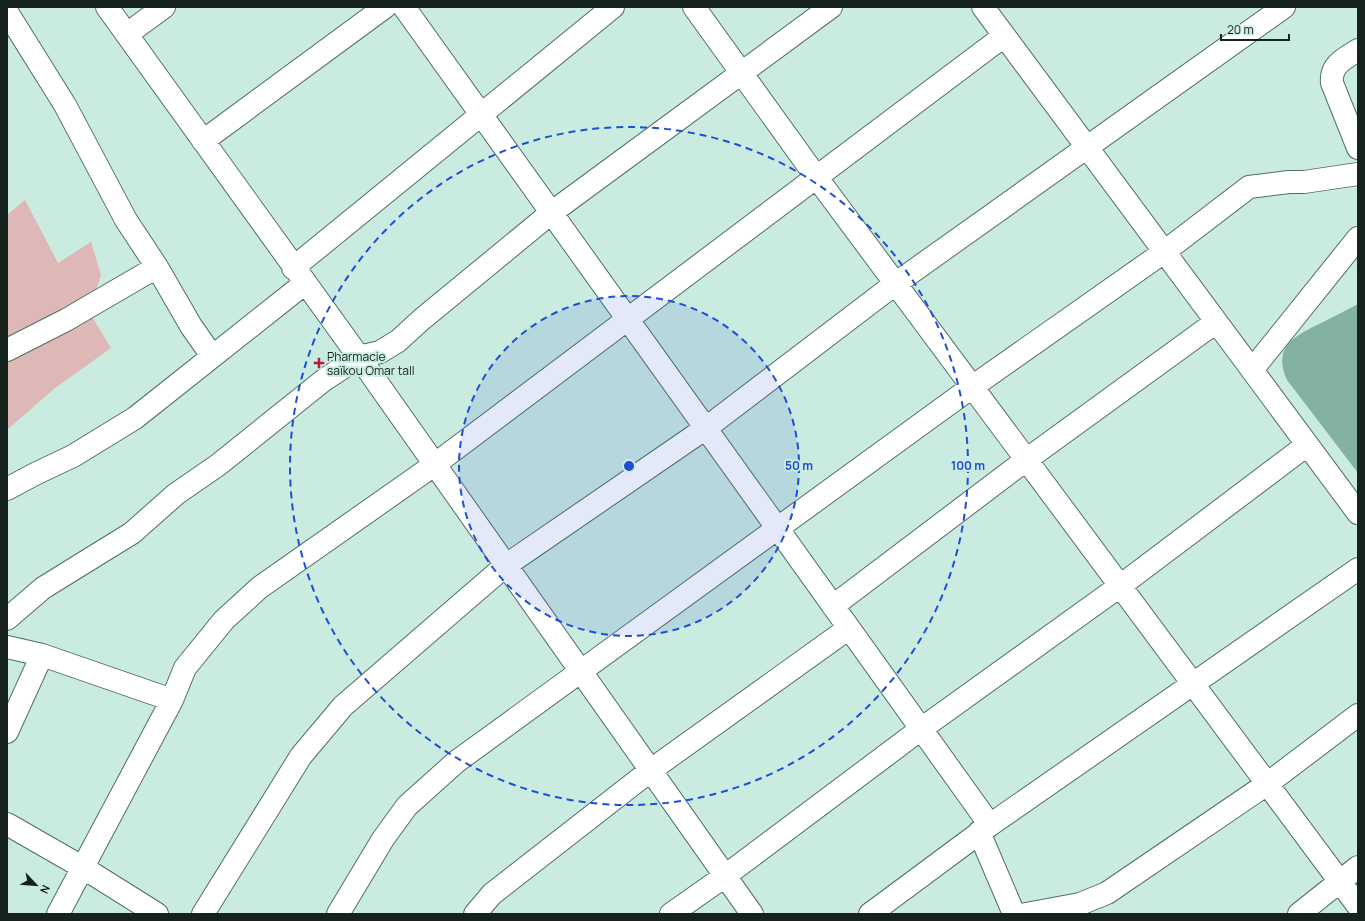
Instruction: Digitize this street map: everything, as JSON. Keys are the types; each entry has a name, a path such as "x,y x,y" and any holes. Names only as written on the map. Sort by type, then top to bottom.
{"street":[{"path":"107,7 299,276 359,357 752,914"},
{"path":"127,34 164,7"},
{"path":"203,141 385,7"},
{"path":"404,7 921,729 984,829 1014,914"},
{"path":"7,489 73,456 135,418 212,356 299,276 481,114 613,7"},
{"path":"694,7 895,284 1358,906"},
{"path":"7,619 43,588 132,533 176,494 218,465 324,380 359,357 380,352 398,341 421,320 552,213 831,7"},
{"path":"983,7 1358,513"},
{"path":"203,914 301,756 343,706 505,566 706,428 895,284 1284,7"},
{"path":"7,12 65,105 126,220 158,267 191,326 212,356"},
{"path":"58,914 172,700 185,668 224,620 259,588 434,465 1004,36"},
{"path":"1358,50 1336,65 1331,75 1332,83 1358,148"},
{"path":"338,914 383,839 406,806 456,762 972,387 1164,252 1249,187 1289,182 1304,182 1358,174"},
{"path":"1252,370 1358,238"},
{"path":"7,350 66,320 158,267"},
{"path":"833,606 1026,460 1216,322"},
{"path":"671,914 725,876 921,729 1120,586 1307,445"},
{"path":"870,914 984,829 1358,570"},
{"path":"475,914 492,894 651,770 849,628"},
{"path":"7,647 42,655 172,700"},
{"path":"7,732 42,655"},
{"path":"1026,914 1080,904 1107,893 1267,784 1358,715"},
{"path":"7,824 82,867 157,914"},
{"path":"1299,914 1358,867"}],"shaded area":[{"path":"25,200 58,263 91,242 101,275 89,312 111,348 55,388 7,430 7,215"},
{"path":"1358,304 1358,473 1287,380 1282,359 1284,350 1295,338 1311,328"}],"place":[{"name":"Pharmacie saïkou Omar tall","path":"319,363"}]}
